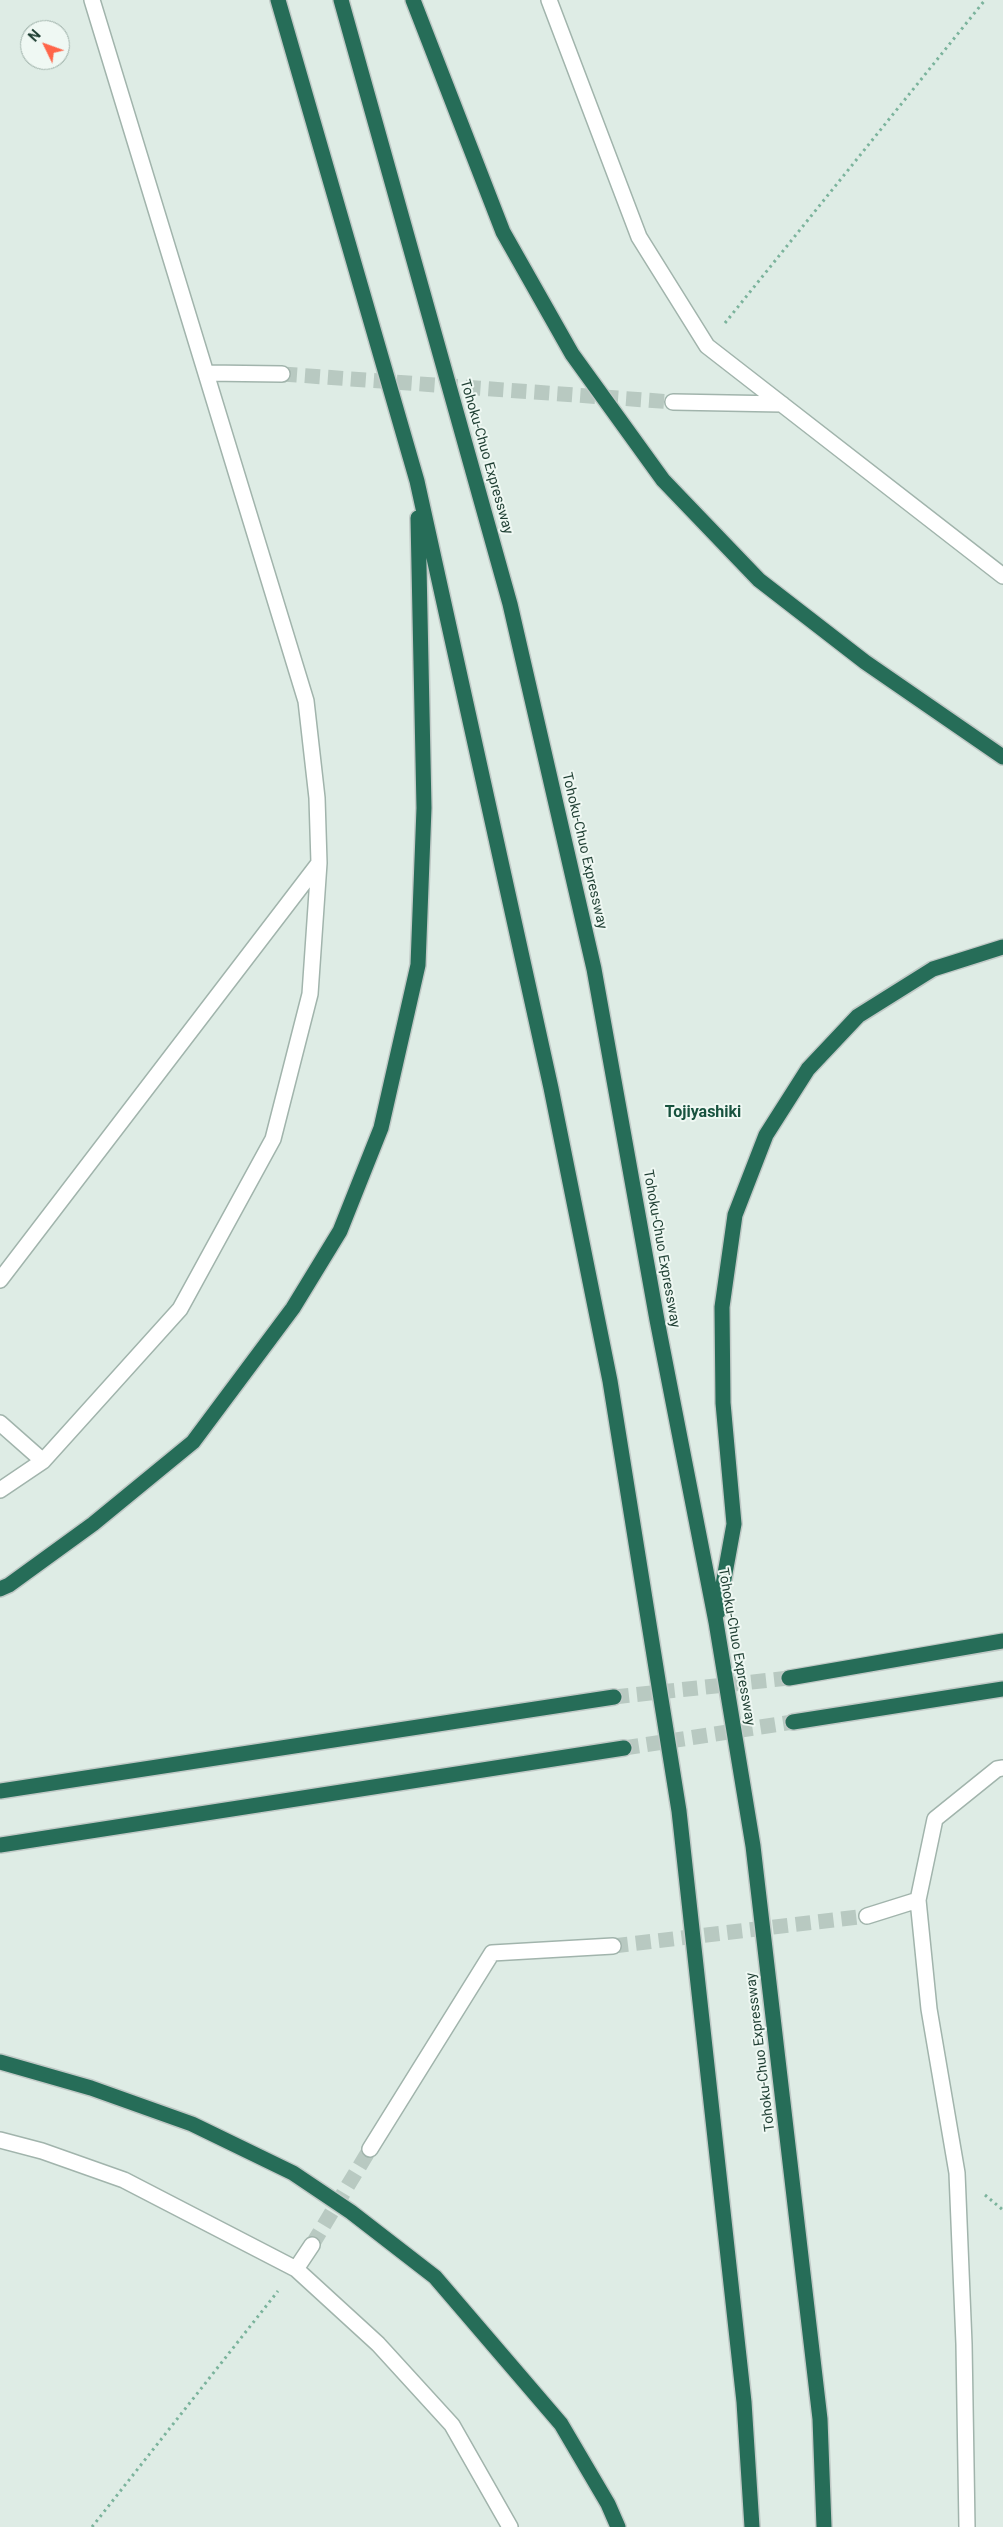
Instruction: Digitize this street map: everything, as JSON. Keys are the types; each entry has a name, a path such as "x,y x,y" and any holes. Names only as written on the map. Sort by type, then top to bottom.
{"highway":[{"path":"278,0 417,481 551,1088 612,1391 679,1811 744,2402 752,2527"},
{"name":"Tohoku-Chuo Expressway","path":"340,0 513,614 594,969 657,1320 716,1622 755,1865 820,2419 824,2527"},
{"path":"413,0 503,232 572,354 663,480 759,580 865,662 1003,757"},
{"path":"0,1589 9,1585 93,1524 193,1442 293,1308 340,1231 381,1128 418,965 424,808 417,481"},
{"path":"716,1622 734,1524 724,1403 722,1307 735,1216 766,1135 808,1069 858,1016 933,969 1003,947"},
{"path":"789,1678 1003,1642"},
{"path":"793,1722 1003,1689"},
{"path":"0,1791 614,1697"},
{"path":"0,1844 624,1748"},
{"path":"0,2062 91,2088 192,2124 293,2173 351,2212 435,2277 561,2424 608,2504 618,2527"}],"lane":[{"path":"0,1490 43,1460 180,1309 273,1139 310,994 319,863 317,798 306,701 92,0"},
{"path":"549,0 639,237 707,346 1003,576"},
{"path":"206,373 282,374"},
{"path":"673,402 782,404"},
{"path":"0,1280 319,863"},
{"path":"0,1423 43,1460"},
{"path":"966,2527 964,2344 957,2173 929,2009 918,1900 935,1819 997,1769 1003,1768"},
{"path":"867,1916 918,1900"},
{"path":"370,2149 492,1953 612,1946"},
{"path":"0,2140 42,2151 124,2180 296,2269 378,2344 452,2425 510,2527"},
{"path":"296,2269 312,2245"}],"path":[{"path":"707,346 985,0"},
{"path":"92,2527 296,2269"}],"tunnel":[{"path":"282,374 673,402"},
{"path":"614,1697 789,1678"},
{"path":"624,1748 793,1722"},
{"path":"613,1946 867,1916"},
{"path":"312,2245 370,2149"}],"district":[{"name":"Tojiyashiki","path":"703,1113"}]}
